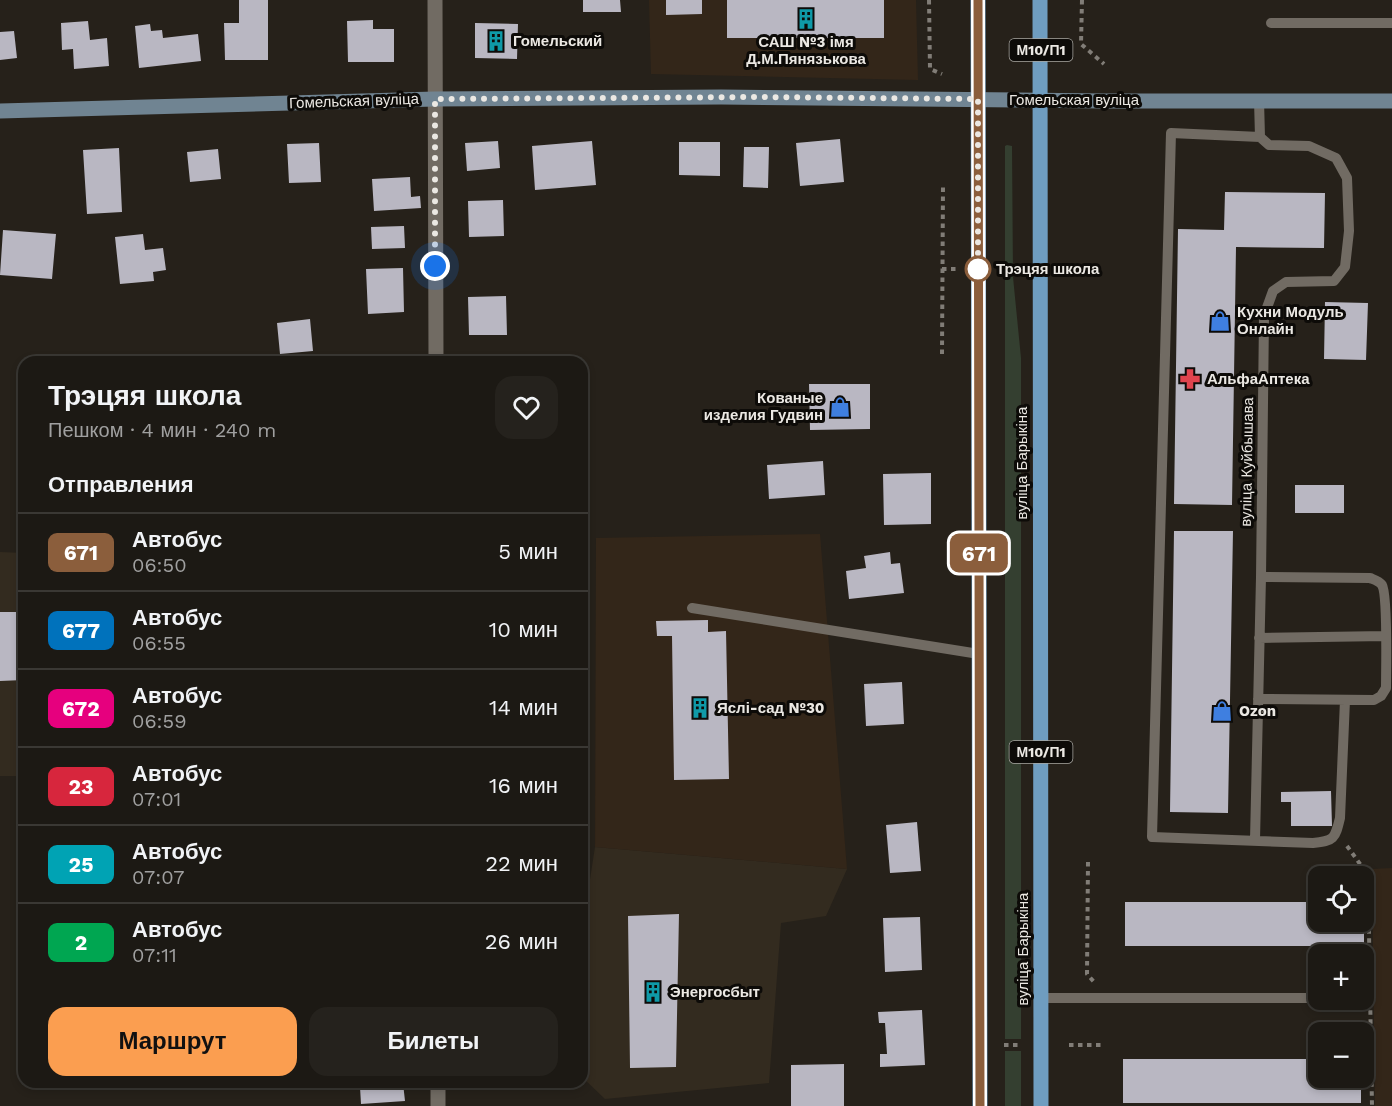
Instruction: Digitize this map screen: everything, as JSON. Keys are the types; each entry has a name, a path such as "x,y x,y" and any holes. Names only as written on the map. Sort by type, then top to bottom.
{"main road":[{"path":"978,0 980,1106"},
{"name":"вуліца Барыкіна","path":"1040,0 1041,1106"}],"street":[{"path":"435,0 436,356"},
{"name":"Гомельская вуліца","path":"0,111 435,99 772,97 1392,101"},
{"path":"438,1088 438,1106"}],"lane":[{"path":"1271,23 1392,23"},
{"path":"1259,100 1260,137 1171,133 1152,837 1329,842 1336,834 1340,818 1345,700"},
{"name":"вуліца Куйбышава","path":"1255,840 1264,316 1273,291 1286,282 1334,281 1345,267 1349,231 1347,178 1336,158 1309,146 1269,145 1260,137"},
{"path":"1258,699 1374,700 1381,696 1386,688 1386,636 1389,610 1384,587 1378,581 1370,578 1261,577"},
{"path":"692,608 979,654"},
{"path":"1259,638 1386,636"},
{"path":"1041,998 1308,998"}],"path":[{"path":"929,0 930,69 942,74"},
{"path":"1082,0 1081,45 1104,64"},
{"path":"942,354 943,184"},
{"path":"1336,834 1368,875 1370,944"},
{"path":"1088,862 1087,974 1101,988"},
{"path":"1371,1010 1372,1106"},
{"path":"1005,1045 1022,1045"},
{"path":"1069,1045 1101,1045"}],"shaded area":[{"path":"649,0 916,0 918,80 651,74"},
{"path":"820,534 847,869 595,847 596,538"},
{"path":"0,552 18,553 18,776 0,776"},
{"path":"595,847 847,869 826,916 781,923 769,1083 605,1099 588,1083 588,892"},
{"path":"1392,868 1392,1106 1375,1106 1374,869"}],"green space":[{"path":"1005,146 1012,146 1013,277 1021,358 1021,1039 1005,1039"},
{"path":"1005,1051 1021,1051 1021,1106 1005,1106"}],"building":[{"path":"239,0 268,0 268,60 225,60 224,23 239,23"},
{"path":"583,0 620,0 621,12 583,12"},
{"path":"666,0 702,0 702,14 666,15"},
{"name":"САШ №3 імя Д.М.Пянязькова","path":"727,0 884,0 884,38 727,38"},
{"path":"373,20 373,29 394,29 394,62 348,62 347,21"},
{"path":"88,21 90,40 107,38 109,66 74,69 73,49 62,50 61,23"},
{"name":"Гомельский","path":"475,23 518,24 517,59 475,58"},
{"path":"150,24 151,31 162,30 163,38 198,34 201,61 139,68 135,26"},
{"path":"14,31 17,58 0,60 0,32"},
{"path":"840,139 844,182 800,186 796,143"},
{"path":"498,141 500,168 467,171 465,143"},
{"path":"592,141 596,185 535,190 532,146"},
{"path":"679,142 720,142 720,176 679,175"},
{"path":"319,143 321,182 289,183 287,144"},
{"path":"744,147 769,147 768,188 743,187"},
{"path":"119,148 122,212 87,214 83,150"},
{"path":"218,149 221,179 190,182 187,152"},
{"path":"410,177 411,197 420,196 421,208 374,211 372,179"},
{"path":"1225,192 1325,193 1324,248 1236,247 1232,505 1174,504 1178,229 1224,230"},
{"path":"503,200 504,236 469,237 468,201"},
{"path":"404,226 405,248 372,249 371,227"},
{"path":"3,230 56,234 52,279 0,275"},
{"path":"143,234 145,250 163,248 166,270 153,272 154,281 120,284 115,237"},
{"path":"403,268 404,312 368,314 366,269"},
{"path":"506,296 507,335 469,335 468,297"},
{"path":"1325,302 1368,303 1366,360 1324,359"},
{"path":"310,319 313,351 280,354 277,323"},
{"name":"Кованые изделия Гудвин","path":"809,384 870,384 870,429 810,430"},
{"path":"823,461 825,495 769,499 767,465"},
{"path":"931,473 931,524 884,525 883,474"},
{"path":"1295,485 1344,485 1344,513 1295,513"},
{"path":"1174,531 1233,531 1228,813 1170,812"},
{"path":"890,552 891,564 900,563 904,593 849,599 846,571 866,568 864,556"},
{"path":"0,612 18,612 18,680 0,681"},
{"name":"Яслі-сад №30","path":"708,620 708,632 726,631 729,779 674,780 672,636 657,636 656,621"},
{"path":"902,682 904,724 866,726 864,684"},
{"path":"1331,791 1332,826 1291,826 1291,802 1281,802 1281,792"},
{"path":"917,822 921,871 890,873 886,825"},
{"path":"1125,902 1308,902 1308,932 1364,932 1364,944 1125,946"},
{"name":"Энергосбыт","path":"679,914 676,1067 630,1068 628,916"},
{"path":"920,917 922,970 885,972 883,918"},
{"path":"922,1010 925,1065 880,1067 880,1054 887,1054 885,1023 879,1023 878,1012"},
{"path":"1123,1059 1308,1059 1308,1088 1361,1088 1361,1103 1123,1103"},
{"path":"844,1064 844,1106 791,1106 791,1065"},
{"path":"360,1088 404,1088 405,1101 361,1104"}],"bus line":[{"name":"671","path":"978,0 980,1106"}],"place":[{"name":"САШ №3 імя Д.М.Пянязькова","path":"806,19"},
{"name":"Гомельский","path":"496,41"},
{"name":"Трэцяя школа","path":"978,269"},
{"name":"Кухни Модуль Онлайн","path":"1220,321"},
{"name":"АльфаАптека","path":"1190,379"},
{"name":"Кованые изделия Гудвин","path":"840,407"},
{"name":"Яслі-сад №30","path":"700,708"},
{"name":"Ozon","path":"1222,711"},
{"name":"Энергосбыт","path":"653,992"}],"route":[{"path":"435,266 435,99 762,97 978,99 978,269"}]}
